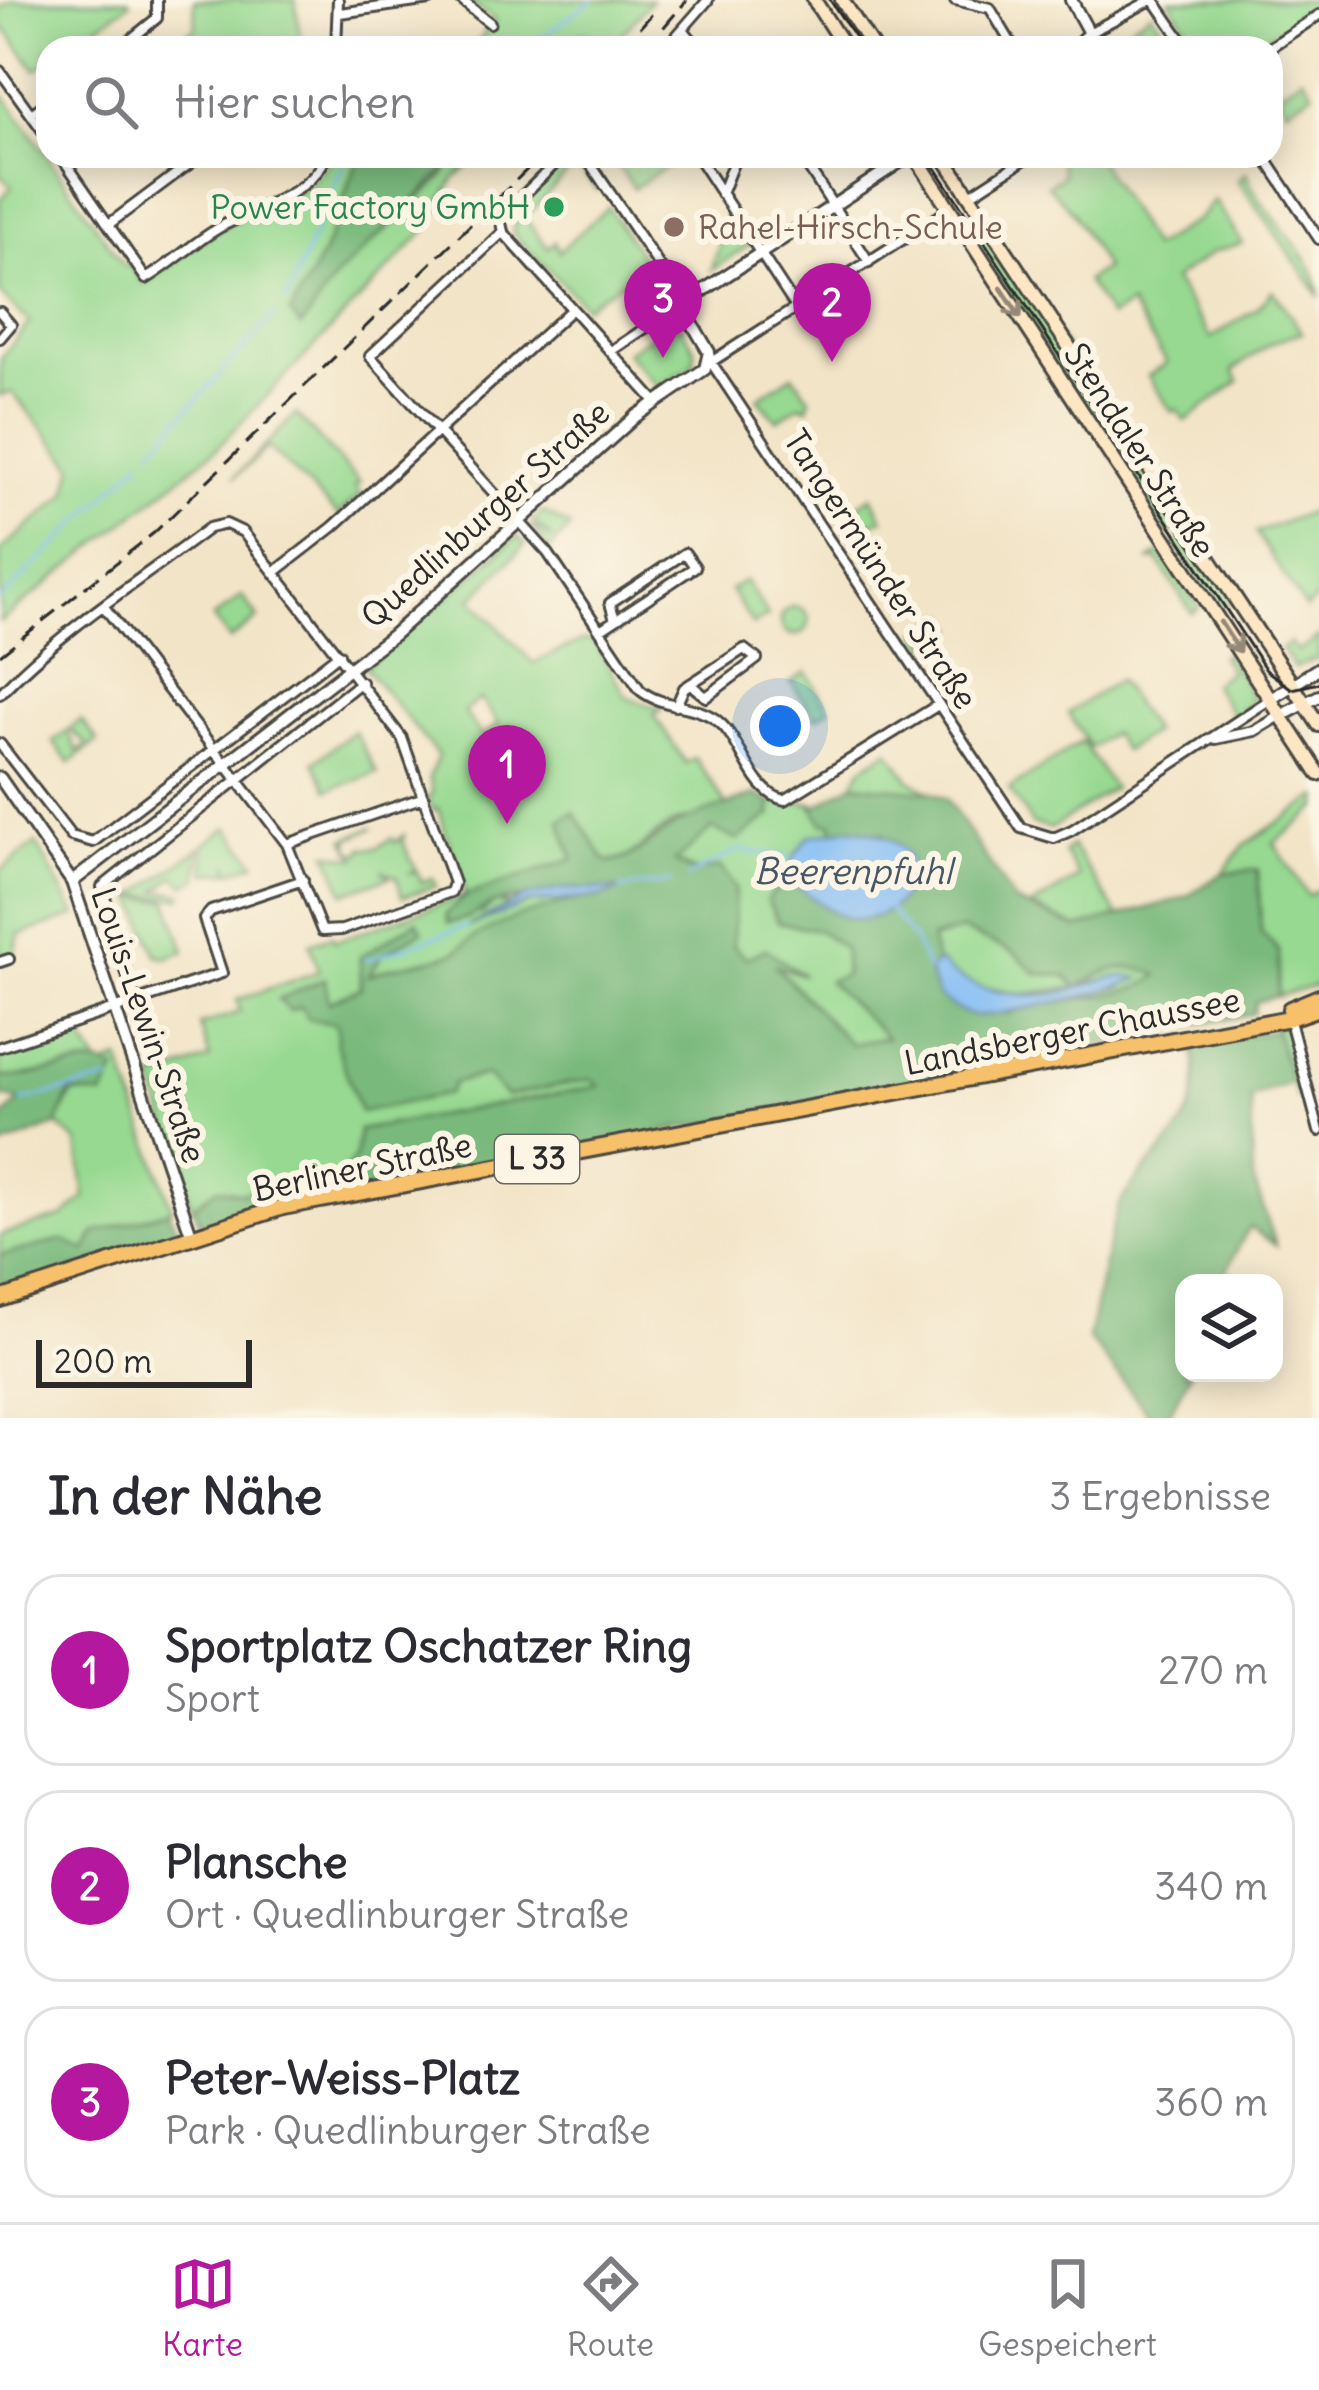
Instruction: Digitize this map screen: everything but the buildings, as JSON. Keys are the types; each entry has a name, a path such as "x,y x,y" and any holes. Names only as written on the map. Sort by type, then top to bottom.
{"main road":[{"path":"814,0 837,36"},
{"path":"842,0 865,36"},
{"name":"Stendaler Straße","path":"921,168 1319,774"},
{"name":"Stendaler Straße","path":"952,168 1294,684 1313,699 1319,725"},
{"name":"Landsberger Chaussee","path":"1289,1014 1319,997"},
{"name":"Landsberger Chaussee","path":"884,1094 1319,1008"},
{"name":"Berliner Straße","path":"0,1299 283,1207 884,1094"}],"street":[{"path":"135,36 157,18 157,0"},
{"path":"337,36 338,0"},
{"path":"340,13 430,0"},
{"path":"461,0 490,23"},
{"path":"677,36 709,0"},
{"path":"955,0 993,4 1008,36"},
{"path":"1071,0 1087,36"},
{"path":"1095,36 1153,0 1178,36"},
{"path":"1283,39 1319,15"},
{"path":"683,29 689,36"},
{"path":"0,71 36,120"},
{"path":"32,114 36,111"},
{"path":"69,168 146,279 222,226 262,210 319,168"},
{"path":"109,224 184,168"},
{"path":"550,168 500,218 503,232 656,402"},
{"name":"Tangermünder Straße","path":"593,168 687,308 711,362 1017,824 1040,837 1072,830 1271,699"},
{"path":"705,168 797,309"},
{"path":"722,194 732,168"},
{"path":"809,168 869,262"},
{"path":"610,351 674,309 687,308 695,296 893,168"},
{"path":"970,195 1012,168"},
{"path":"1272,168 1319,239"},
{"name":"Quedlinburger Straße","path":"72,882 350,668 656,402 950,209"},
{"path":"503,232 370,356 567,578 640,690 715,718 766,790 785,800 938,705"},
{"path":"275,572 357,505 572,309"},
{"path":"0,313 11,325 0,338"},
{"path":"0,694 105,608 217,524 243,532 402,738 454,883 451,892 329,933 319,926 287,844 105,608"},
{"path":"600,630 695,567 685,553 610,603 615,620"},
{"path":"676,706 679,693 690,684 744,649 757,659 706,697 690,684"},
{"name":"Quedlinburger Straße","path":"83,844 98,840 340,654"},
{"path":"1271,699 1319,668"},
{"path":"237,778 361,682"},
{"path":"1281,716 1313,699"},
{"name":"Tangermünder Straße","path":"1209,740 1255,731 1281,716"},
{"name":"Louis-Lewin-Straße","path":"0,744 83,844"},
{"name":"Louis-Lewin-Straße","path":"0,778 72,882 192,1237"},
{"name":"Louis-Lewin-Straße","path":"135,1003 102,889 237,778"},
{"path":"287,844 424,797"},
{"path":"0,1047 222,973 204,919 212,911 303,880"},
{"path":"1289,1014 1319,1131"}],"green space":[{"path":"12,0 130,3 84,36 36,36 36,70 0,22 0,8"},
{"path":"194,0 295,0 300,36 189,36 196,27"},
{"path":"466,0 651,0 620,36 482,36 495,20"},
{"path":"1169,0 1319,0 1269,36 1192,36"},
{"path":"1150,13 1168,36 1116,36"},
{"path":"1302,76 1313,92 1287,109 1283,89"},
{"path":"0,89 36,140 36,168 55,168 125,267 130,265 143,283 221,228 299,192 324,168 355,168 323,254 290,313 312,311 336,276 438,182 446,173 444,168 466,168 454,179 426,230 217,448 0,622 0,551 67,494 74,466 12,392 0,396 1,358 30,322 0,294 0,199 12,187 0,175"},
{"path":"355,168 448,168 337,276 301,327 290,313 323,254"},
{"path":"560,168 584,168 598,191 581,171 571,169 525,218 548,248 555,242 559,251 608,207 647,265 585,306 513,234 516,210"},
{"path":"619,168 665,168 634,188"},
{"path":"1061,168 1103,168 1152,248 1199,218 1214,200 1242,243 1213,252 1173,280 1211,338 1258,308 1273,290 1302,333 1275,342 1233,370 1239,381 1185,421 1177,409 1172,412 1148,376 1167,363 1130,305 1110,317 1086,281 1105,268 1072,211 1048,185 1063,175"},
{"path":"1246,173 1262,203 1308,264 1319,295 1238,180"},
{"path":"728,214 748,246 712,270"},
{"path":"986,228 1184,525 1167,535 971,237"},
{"path":"676,319 695,349 694,364 658,387 626,352"},
{"path":"793,375 810,398 808,408 800,405 777,420 758,398"},
{"path":"296,414 360,483 355,487 361,495 338,515 268,447 234,478"},
{"path":"872,496 883,519 847,530 840,518"},
{"path":"1311,511 1319,525 1319,596 1306,609 1256,533"},
{"path":"543,512 570,527 550,550 530,525 553,539 533,521"},
{"path":"1190,534 1234,600 1220,609 1173,544"},
{"path":"517,536 525,545 472,599 533,663 584,640 595,642 627,698 662,709 654,715 686,763 695,758 728,807 671,825 627,857 606,862 575,813 574,859 467,895 481,914 495,902 510,905 472,924 530,903 578,899 475,936 453,954 365,978 383,954 422,931 416,921 360,957 361,988 328,1002 324,979 279,999 301,1006 308,1019 337,1024 453,1083 487,1075 506,1096 591,1079 600,1086 359,1130 355,1158 331,1187 314,1175 242,1193 217,1188 192,1207 153,1079 210,1059 200,1025 240,1012 237,1000 319,971 310,943 332,936 335,941 466,895 438,809 433,810 428,797 433,793 429,778 438,756 365,667","holes":["480,699 499,724 482,736 464,712"]},
{"path":"1164,550 1199,608 1192,613 1157,559 1148,561"},
{"path":"745,580 768,616 753,625 730,590"},
{"path":"242,596 258,618 230,640 213,618"},
{"path":"795,607 805,611 809,621 805,631 795,635 785,631 781,621 785,611"},
{"path":"947,614 956,628 928,647 918,633"},
{"path":"1319,637 1319,658 1294,668 1281,649 1290,643 1297,652"},
{"path":"1227,652 1254,701 1234,717 1212,684 1230,671 1221,656"},
{"path":"806,672 830,709 816,718 791,682"},
{"path":"1118,680 1153,732 1124,751 1112,733 1090,748 1068,713"},
{"path":"81,720 98,741 70,763 53,742 67,731 78,752 87,744 69,729"},
{"path":"354,731 377,773 328,790 314,762"},
{"path":"1082,741 1113,788 1051,829 1032,824 1009,789"},
{"path":"889,750 910,780 931,792 853,784 862,768"},
{"path":"853,784 931,792 947,799 1015,902 1078,928 1186,897 1223,873 1258,870 1261,932 1279,951 1278,996 1255,1002 1254,1013 1247,1015 201,1224 192,1207 217,1188 242,1193 314,1175 331,1187 355,1158 359,1130 599,1086 591,1079 506,1096 486,1075 453,1083 448,1094 360,1112 337,1046 337,1024 308,1019 301,1007 290,1011 279,999 325,979 329,1002 361,988 360,957 417,921 422,931 383,954 368,976 450,954 518,917 601,897 503,901 448,923 446,914 467,895 573,859 560,820 574,812 606,862 633,854 681,822 757,794 771,803 771,815 737,840 712,828 675,862 692,872 720,867 735,887 733,946 747,958 766,949 803,975 774,965 850,1044 887,1038 828,981 845,975 844,948 818,930 778,922 767,899 789,877 837,914 871,916 913,885 883,833 833,832 832,823 823,823 810,803 818,805","holes":["962,930 1013,952 1036,973 1066,976 1077,987 1116,969 1136,968 1158,975 1110,995 1008,1014 928,970 936,963 931,938"]},
{"path":"1319,796 1319,807 1274,843 1308,896 1319,890 1319,985 1278,996 1279,951 1261,932 1258,871 1223,873 1244,845"},
{"path":"772,802 810,803 823,822 832,823 833,832 807,842 787,880 767,900 778,922 818,930 844,948 845,975 829,981 889,1037 850,1044 774,964 796,972 766,949 746,958 733,946 735,887 674,862 712,828 771,815"},
{"path":"228,827 256,863 233,871 228,864 230,872 206,873 204,845"},
{"path":"405,834 402,840 416,870 411,873 418,873 421,882 433,878 436,886 402,897 397,877 382,870 390,877 344,893 328,853 357,858 353,851 377,848"},
{"path":"36,843 76,916 19,935 15,954 0,960 0,871"},
{"path":"1072,846 1119,917 1078,928 1032,906 1079,877 1064,852"},
{"path":"200,848 198,879 185,885 175,876 158,890 183,894 181,898 136,895"},
{"path":"134,898 168,900 185,951 166,958 157,955"},
{"path":"962,930 1013,952 1036,973 1066,976 1077,986 1116,969 1159,974 1140,991 1053,999 1123,987 1093,981 1086,986 1022,994 973,986 936,963 930,941"},
{"path":"1273,1025 1288,1027 1304,1096 1297,1098"},
{"path":"1275,1030 1292,1082 1251,1097 1253,1178 1276,1245 1249,1227 1225,1274 1175,1274 1175,1382 1186,1382 1167,1418 1151,1417 1088,1338 1120,1203 1187,1117 1196,1074 1193,1045"},
{"path":"77,1031 98,1063 0,1077 0,1056"},
{"path":"120,1060 172,1209 96,1233 86,1252 0,1256 0,1235 63,1217 85,1198 78,1142 57,1125 80,1084"},
{"path":"98,1063 116,1071 103,1096 70,1092 57,1125 0,1147 0,1120 20,1101 0,1096 0,1077"},
{"path":"167,1211 180,1232 0,1296 0,1256 63,1240 86,1251 95,1233"}],"water":[{"name":"Beerenpfuhl","path":"848,828 883,836 904,849 911,867 909,886 881,914 860,919 837,914 790,881 793,857 809,836"},
{"path":"560,889 622,889 601,897 530,903 466,927 526,897"},
{"path":"939,962 988,989 1027,995 1066,991 1118,976 1140,978 1055,1002 970,1015 937,995 928,970"}],"waterway":[{"path":"543,36 593,0"},
{"path":"286,301 342,168"},
{"path":"152,449 273,316"},
{"path":"0,600 142,460"},
{"path":"687,877 738,850 793,857"},
{"path":"620,889 671,882"},
{"path":"888,908 913,938 928,970"},
{"path":"366,960 467,926"},
{"path":"21,1101 110,1080"}],"tram line":[{"path":"830,0 854,36"},
{"path":"936,168 1266,670 1292,689 1319,683"}],"railway":[{"path":"656,36 687,0"},
{"path":"633,36 652,14"},
{"path":"0,655 155,532 529,168"}],"place":[{"name":"Power Factory GmbH","path":"554,207"},
{"name":"Rahel-Hirsch-Schule","path":"674,227"},
{"name":"Peter-Weiss-Platz","path":"663,358"},
{"name":"Plansche","path":"832,362"},
{"name":"Sportplatz Oschatzer Ring","path":"507,824"}]}
